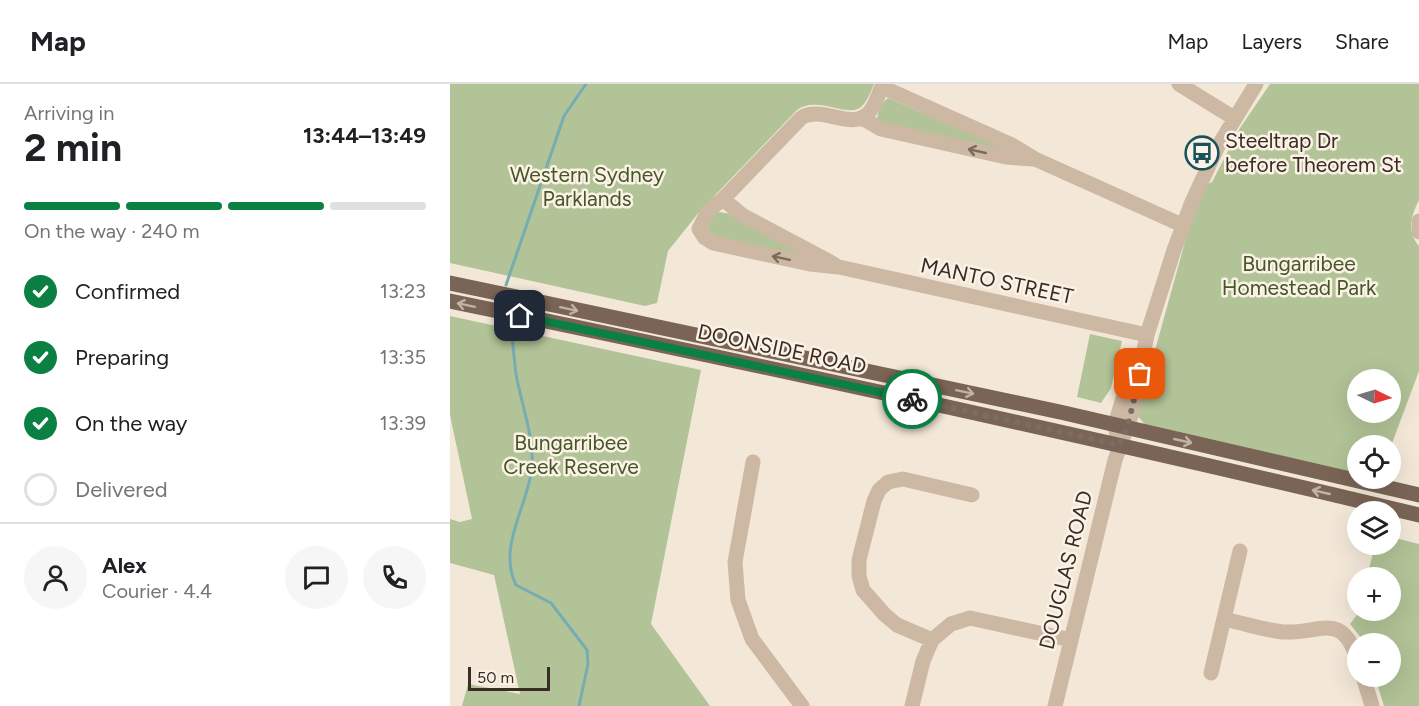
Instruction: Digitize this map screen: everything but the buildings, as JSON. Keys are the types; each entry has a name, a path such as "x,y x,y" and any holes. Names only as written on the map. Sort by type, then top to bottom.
{"main road":[{"name":"DOONSIDE ROAD","path":"450,284 1048,409 1419,495"},
{"name":"DOONSIDE ROAD","path":"450,301 729,359 1119,445 1419,515"}],"street":[{"path":"1179,84 1234,118"},
{"name":"DOUGLAS ROAD","path":"1055,706 1119,445 1121,427 1182,225 1203,176 1234,118 1256,84"},
{"path":"723,199 807,114 818,113 848,120 862,118 872,109 882,85 1010,144 1035,159 1182,225"},
{"path":"862,118 881,129 1006,157 1035,159"},
{"name":"MANTO STREET","path":"839,267 742,215 723,199 708,212 699,228 705,238 713,243 810,264 839,267 1147,335"},
{"path":"1419,221 1419,232"},
{"path":"753,462 735,562 738,600 752,639 801,706"},
{"path":"932,640 897,625 863,590 859,576 859,560 874,501 879,490 888,482 903,479 972,495"},
{"path":"1211,674 1240,551"},
{"path":"912,706 923,661 932,640 951,624 970,618 1071,640"},
{"path":"1224,619 1281,632 1335,629 1347,638"},
{"path":"1366,687 1372,706"}],"green space":[{"name":"Western Sydney Parklands","path":"450,84 874,84 866,101 857,109 814,105 797,110 700,211 668,251 657,303 645,306 450,263"},
{"name":"Bungarribee Homestead Park","path":"1270,84 1419,84 1419,200 1411,229 1419,246 1419,371 1401,419 1401,369 1347,369 1347,423 1400,423 1395,435 1347,435 1347,473 1145,425 1137,415 1190,224 1206,185 1212,182 1240,128"},
{"path":"888,98 1009,150 884,126 877,119 881,107"},
{"path":"718,212 732,214 812,257 721,240 708,231 710,220"},
{"name":"Bungarribee Creek Reserve","path":"450,316 701,370 651,624 710,706 462,706 468,684 520,694 494,575 450,563 450,519 460,522 472,519 450,415"},
{"path":"1090,334 1122,341 1111,388 1101,403 1077,397"},
{"path":"1401,540 1419,544 1419,706 1384,706 1378,687 1401,687 1401,633 1357,633 1350,624 1352,621 1401,621 1401,567 1370,567 1372,555 1401,555"}],"waterway":[{"path":"506,285 564,116 586,84"},
{"path":"511,328 516,374 532,450 531,474 511,544 511,572 516,585 551,603 587,650 588,664 579,706"}],"way so far":[{"path":"912,399 1119,445 1132,413 1140,374"}],"place":[{"name":"Steeltrap Dr before Theorem St","path":"1202,153"}],"route":[{"path":"520,316 912,399"}]}
